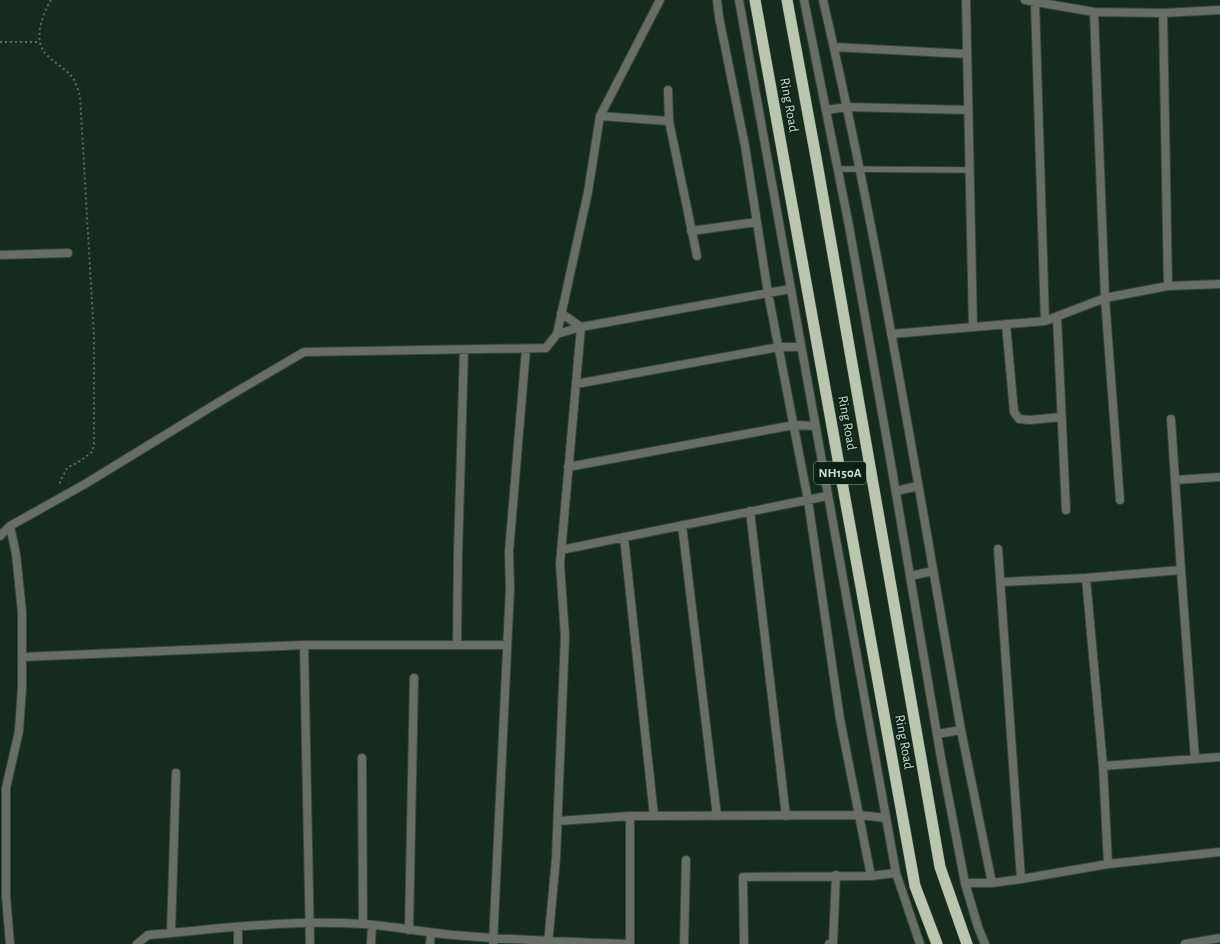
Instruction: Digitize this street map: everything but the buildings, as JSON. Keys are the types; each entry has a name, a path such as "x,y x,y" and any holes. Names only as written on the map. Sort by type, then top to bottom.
{"highway":[{"name":"Ring Road","path":"755,0 915,886 937,944"},
{"name":"Ring Road","path":"787,0 817,163 940,867 967,944"}],"street":[{"path":"0,536 10,526 304,352 546,348 557,334 588,192 600,116 660,0"},
{"path":"717,0 746,146 768,293 808,500 840,719 871,876"},
{"path":"739,0 896,874 920,944"},
{"path":"804,0 849,226 937,734 965,883 978,927 985,944"},
{"path":"823,0 860,170 891,334 961,730 992,883"},
{"path":"966,0 973,326"},
{"path":"1025,0 1094,12 1163,13 1220,10"},
{"path":"1036,2 1045,321"},
{"path":"1094,12 1105,298 1120,500"},
{"path":"1163,13 1168,286"},
{"path":"834,47 967,54"},
{"path":"668,90 669,121 697,256"},
{"path":"826,110 847,107 968,110"},
{"path":"600,116 669,121"},
{"path":"691,230 757,222"},
{"path":"0,255 68,253"},
{"path":"891,334 1045,321 1105,298 1168,286 1220,284"},
{"path":"557,334 581,327 790,289"},
{"path":"561,313 581,327"},
{"path":"1057,317 1066,510"},
{"path":"1006,324 1014,412 1019,419 1030,420 1062,417"},
{"path":"548,943 556,858 565,636 560,564 581,327"},
{"path":"576,384 779,347 801,347"},
{"path":"493,941 510,588 509,552 526,349"},
{"path":"457,645 458,546 464,350"},
{"path":"1171,419 1180,570 1195,759"},
{"path":"568,467 794,425 815,426"},
{"path":"1175,480 1220,477"},
{"path":"896,491 918,486"},
{"path":"561,550 827,496"},
{"path":"750,511 786,816"},
{"path":"682,525 716,816"},
{"path":"10,526 16,554 22,612 22,688 19,731 6,788 6,896 10,944"},
{"path":"624,537 654,816"},
{"path":"998,549 1021,880"},
{"path":"1001,582 1086,578 1180,570"},
{"path":"910,576 933,571"},
{"path":"1086,578 1103,766 1108,864"},
{"path":"22,657 304,645 507,646"},
{"path":"304,645 310,944"},
{"path":"409,930 414,678"},
{"path":"937,734 961,730"},
{"path":"1103,766 1220,757"},
{"path":"362,758 367,925 371,944"},
{"path":"171,933 176,772"},
{"path":"558,821 630,816 859,815 886,818"},
{"path":"630,816 630,944"},
{"path":"965,883 992,883 1021,880 1108,864 1220,852"},
{"path":"684,944 686,860"},
{"path":"744,944 743,877 871,876 896,874"},
{"path":"829,944 833,944 836,876"},
{"path":"137,944 148,935 272,924 310,923 367,925 493,941 626,944"},
{"path":"238,927 238,944"},
{"path":"430,944 431,933"},
{"path":"1185,944 1220,938"}],"lane":[{"path":"838,169 970,170"}],"path":[{"path":"52,0 46,8 40,25 40,42 44,52 73,78 80,96 94,337 94,445 92,452 67,468 60,482 61,497"},
{"path":"0,42 40,42"}]}
